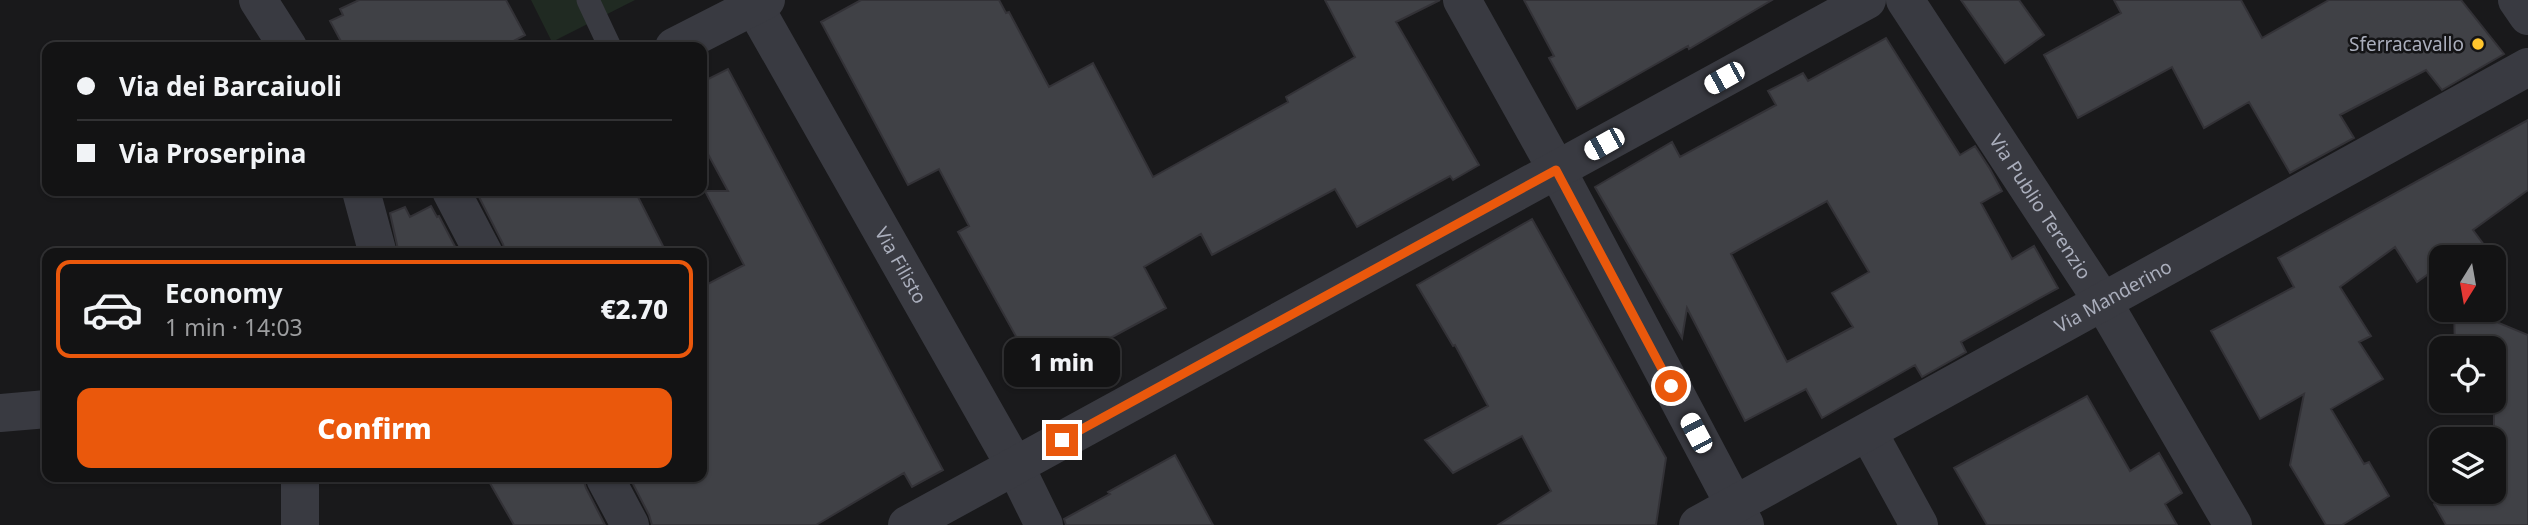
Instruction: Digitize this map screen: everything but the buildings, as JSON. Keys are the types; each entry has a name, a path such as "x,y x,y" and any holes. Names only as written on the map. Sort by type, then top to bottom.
{"street":[{"path":"258,0 285,42"},
{"path":"1462,0 1740,515"},
{"path":"907,525 1867,0"},
{"name":"Via Publio Terenzio","path":"1905,0 2103,302 2233,525"},
{"path":"2517,0 2528,16"},
{"path":"684,42 760,3"},
{"name":"Via Filisto","path":"760,3 1015,466 1044,525"},
{"name":"Via Manderino","path":"1698,525 1740,515 1868,432 2528,67"},
{"path":"362,196 376,248"},
{"path":"453,196 481,248"},
{"path":"0,414 42,410"},
{"path":"1868,432 1919,525"},
{"path":"300,482 300,525"},
{"path":"607,482 630,525"}],"lane":[{"path":"588,0 608,42"}],"shaded area":[{"path":"531,0 635,0 552,42"}],"place":[{"name":"Sferracavallo","path":"2478,44"}],"route":[{"path":"1062,440 1556,170 1671,386"}]}
